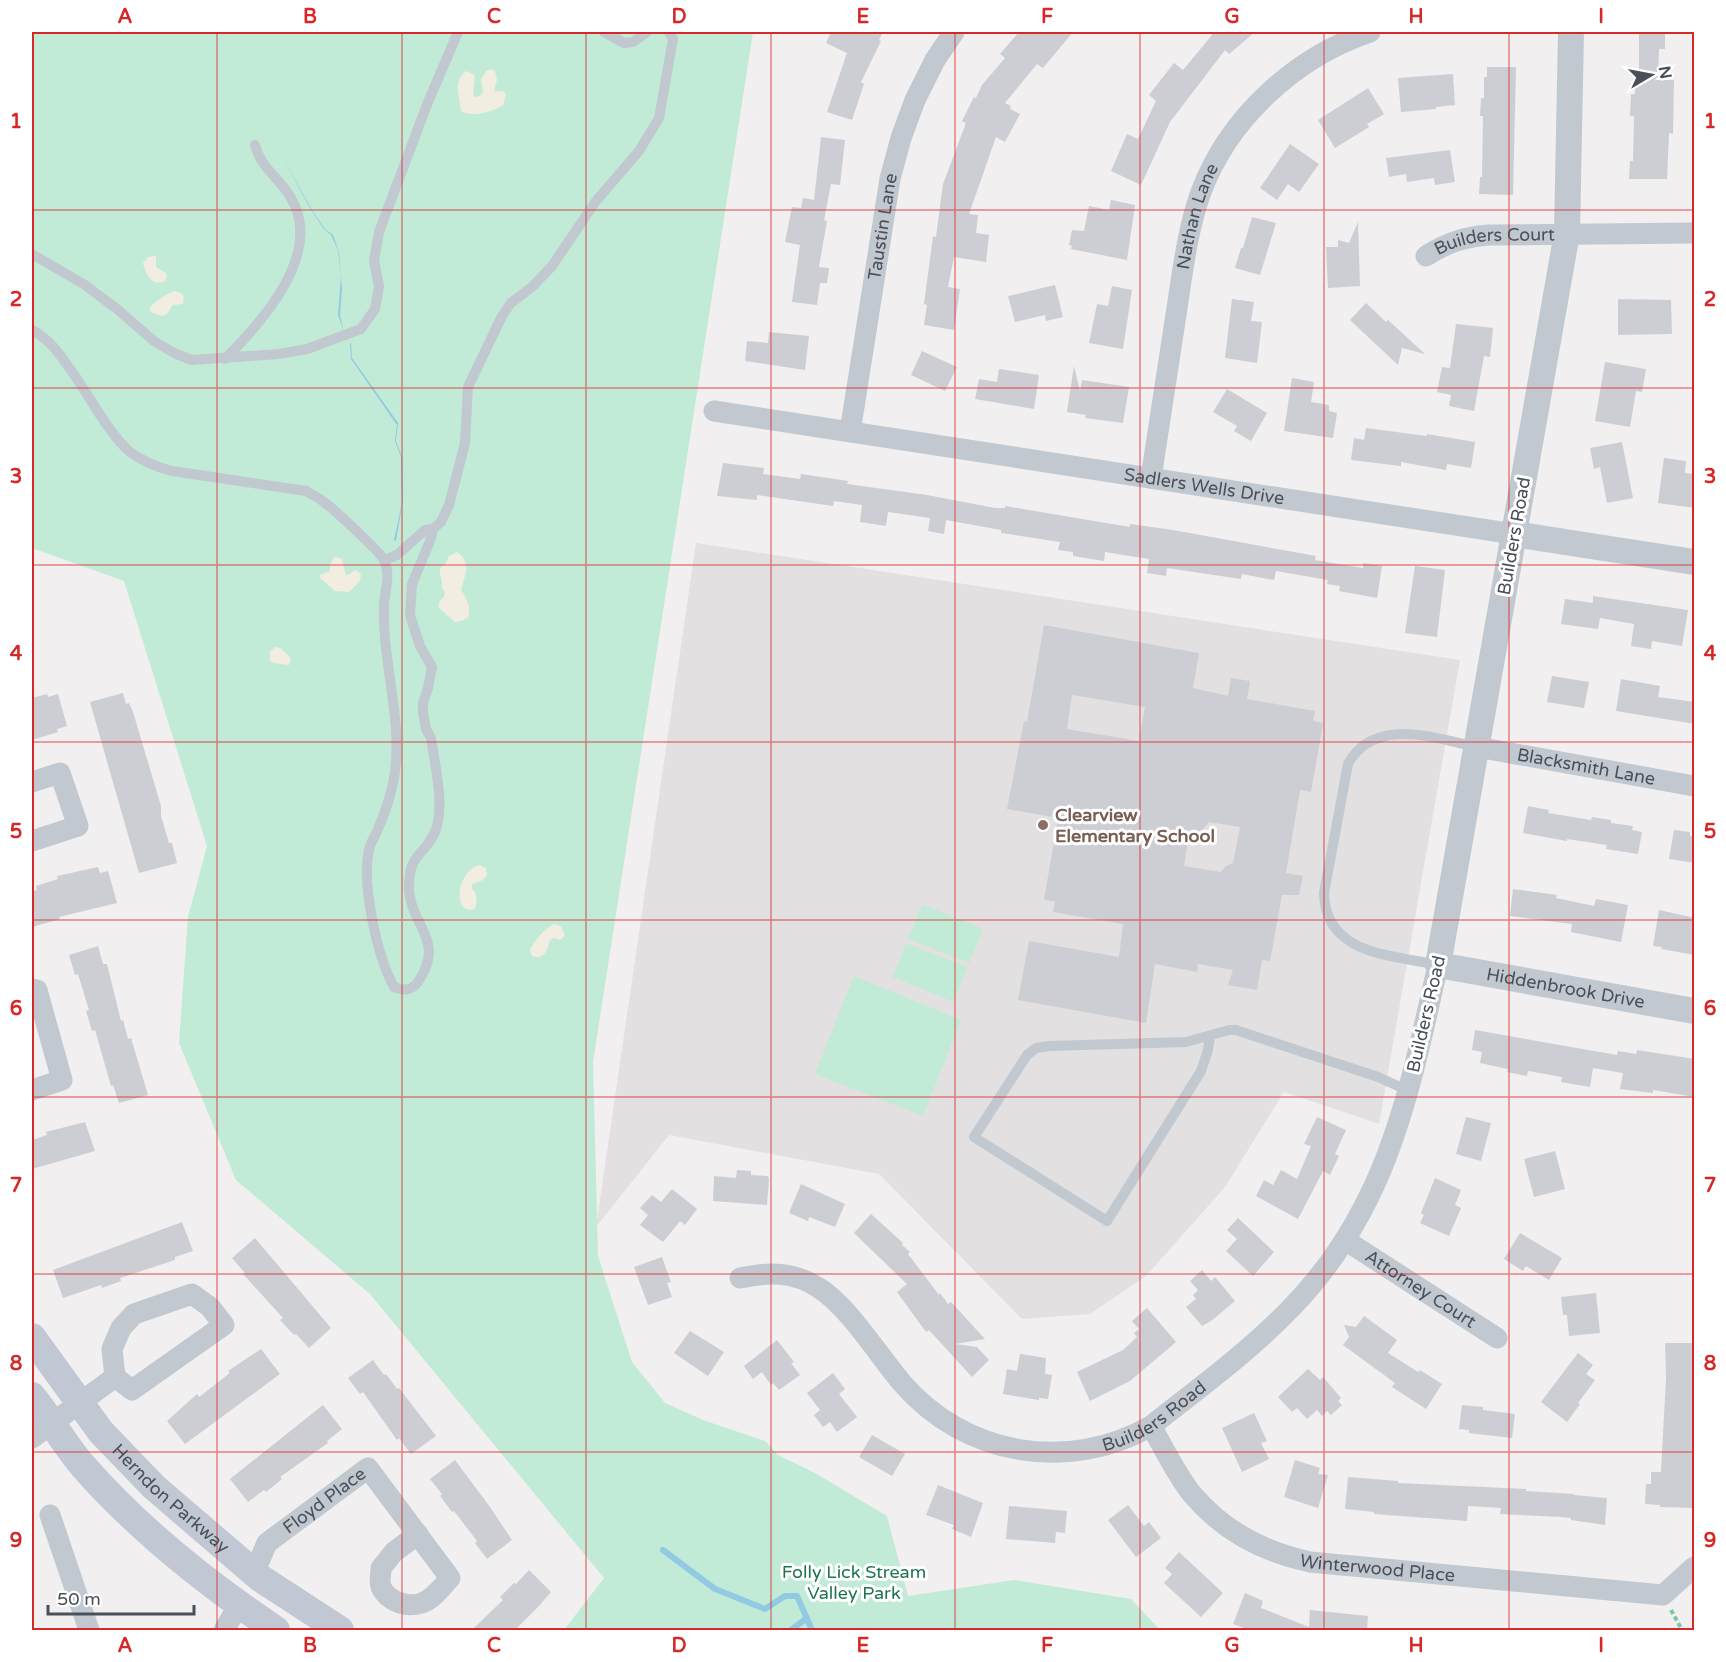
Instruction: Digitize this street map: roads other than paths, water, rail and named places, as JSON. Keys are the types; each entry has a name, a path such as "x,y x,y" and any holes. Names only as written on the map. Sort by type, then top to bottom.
{"main road":[{"name":"Herndon Parkway","path":"32,1337 106,1438 154,1488 254,1573 321,1620 340,1630"},
{"name":"Herndon Parkway","path":"32,1396 41,1431 75,1456 106,1491 185,1563 238,1605 276,1630"}],"street":[{"name":"Taustin Lane","path":"850,432 890,179 901,138 915,100 935,60 954,32"},
{"name":"Nathan Lane","path":"1150,478 1190,231 1208,176 1244,119 1276,86 1304,64 1332,48 1370,32"},
{"name":"Builders Road","path":"740,1278 780,1273 800,1278 820,1288 846,1314 903,1385 948,1424 995,1445 1027,1452 1050,1453 1081,1451 1112,1443 1151,1426 1259,1340 1294,1305 1345,1240 1368,1201 1388,1156 1409,1091 1438,964 1567,233 1571,32"},
{"name":"Builders Court","path":"1426,256 1444,244 1465,237 1567,233 1695,233"},
{"name":"Sadlers Wells Drive","path":"714,411 1695,562"},
{"name":"Blacksmith Lane","path":"1477,747 1695,786"},
{"path":"32,782 60,773 78,826 32,841"},
{"name":"Hiddenbrook Drive","path":"1438,964 1695,1011"},
{"path":"32,989 37,990 62,1080 32,1090"},
{"name":"Attorney Court","path":"1345,1240 1497,1338"},
{"path":"192,1294 210,1308 224,1324 132,1390 114,1377 112,1349 121,1328 134,1314 192,1294"},
{"path":"41,1431 114,1377"},
{"name":"Winterwood Place","path":"1151,1426 1190,1492 1212,1516 1234,1533 1260,1547 1291,1558 1322,1563 1663,1595 1695,1567"},
{"name":"Floyd Place","path":"254,1573 267,1544 368,1468 418,1534"},
{"path":"50,1515 89,1630"},
{"path":"224,1630 238,1605"}],"lane":[{"path":"32,254 85,285 155,342 192,360 279,354 307,349 361,329 369,320 378,298 379,286 374,261 379,232 428,102 458,32"},
{"path":"604,32 624,43 633,42 647,32"},
{"path":"387,559 397,555 425,530 433,529 441,522 450,505 465,443 468,387 493,332 511,303 533,286 552,266 588,211 639,151 654,129 659,118 673,39 669,32"},
{"path":"225,358 268,312 286,282 297,252 300,228 298,214 291,198 258,157 255,145"},
{"path":"32,330 50,343 60,355 112,432 130,452 159,468 172,471 306,491 325,502 383,557 388,579 384,603 385,638 390,687 396,716 397,746 388,803 370,846 367,870 370,901 380,952 394,987 402,990 415,986 426,970 430,952 428,940 415,913 408,885 413,860 434,835 440,816 431,738 426,729 423,713 423,703 432,667 420,646 410,615 412,584 433,529"},
{"path":"1438,964 1358,948 1336,930 1324,906 1324,893 1348,764 1363,745 1374,739 1399,733 1477,747"},
{"path":"1210,1036 1201,1071 1107,1221 974,1137 1027,1055 1036,1048 1049,1046 1186,1041 1229,1030 1245,1032 1377,1077 1409,1091"}],"water":[{"path":"282,156 312,210 324,228 333,235 339,252 341,276 338,250 331,235 323,228 310,208"},
{"path":"341,276 340,316 344,331 338,315"},
{"path":"350,343 352,358 398,423 396,441 402,457 403,500 396,541 394,540 402,503 401,457 395,441 397,425 351,359"}],"waterway":[{"path":"663,1550 715,1589 765,1609 785,1596 797,1596 812,1630"},
{"path":"791,1630 807,1618"}],"place":[{"name":"Clearview Elementary School","path":"1043,825"}],"park label":[{"name":"Folly Lick Stream Valley Park","path":"854,1582"}]}
